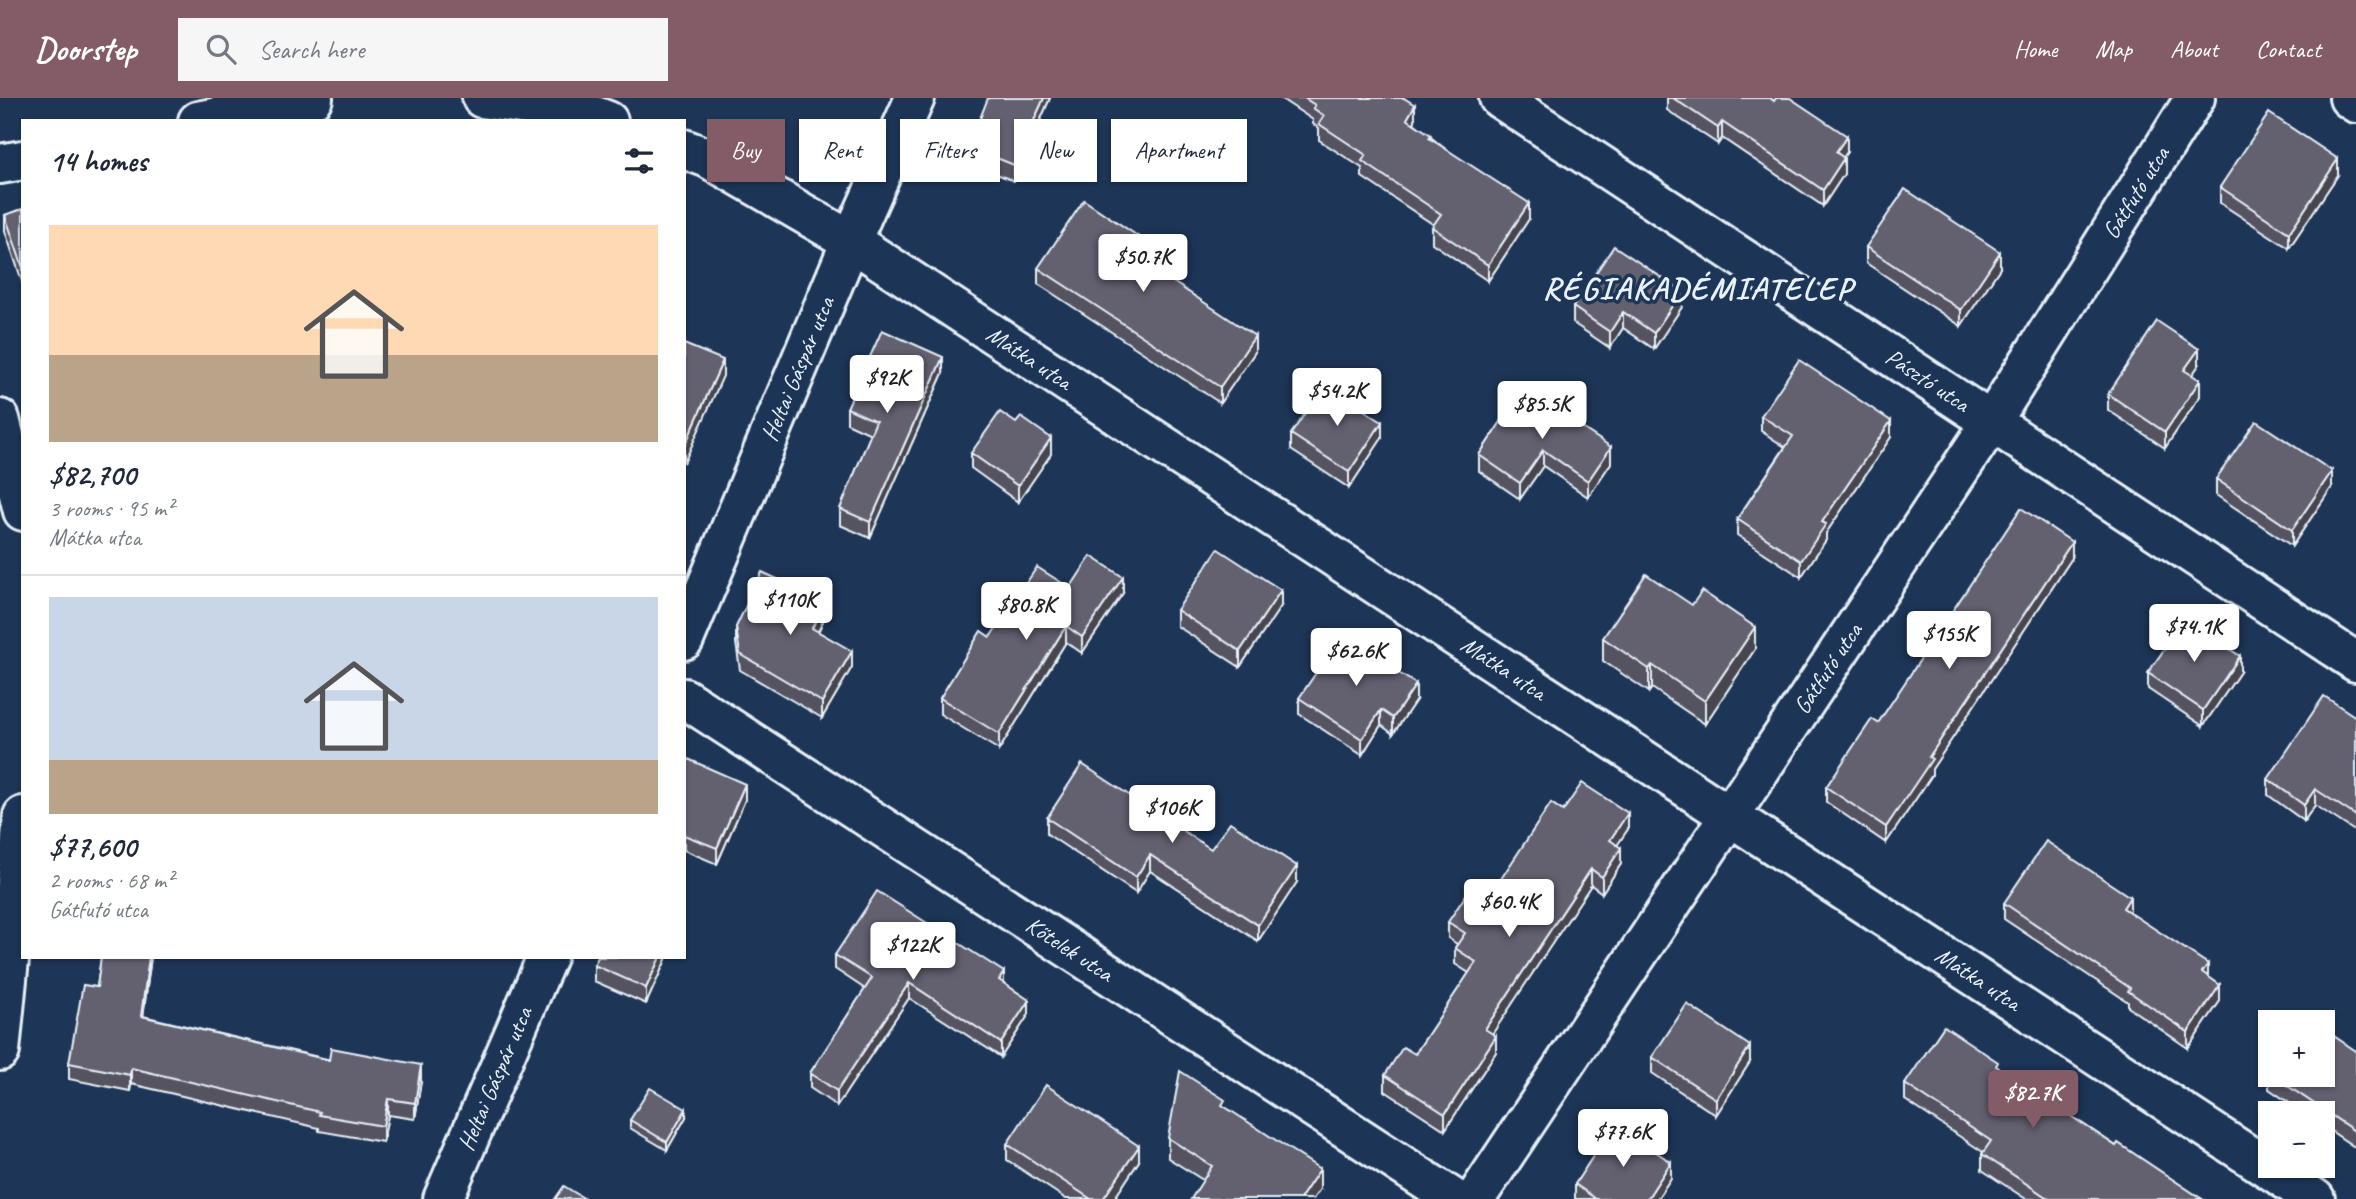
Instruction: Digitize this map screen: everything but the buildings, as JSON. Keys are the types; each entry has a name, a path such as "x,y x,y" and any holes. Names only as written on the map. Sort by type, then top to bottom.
{"street":[{"path":"208,119 313,98"},
{"path":"482,98 603,119"},
{"name":"Heltai Gáspár utca","path":"686,635 851,241 915,98"},
{"name":"Pásztó utca","path":"1499,98 2356,662"},
{"name":"Gátfutó utca","path":"1475,1199 1992,421 2194,98"},
{"path":"2349,98 2356,103"},
{"name":"Mátka utca","path":"686,150 708,158 851,241 2315,1199"},
{"path":"0,164 21,160"},
{"path":"0,419 21,503"},
{"name":"Kőtelek utca","path":"686,699 1454,1199"},
{"path":"0,1051 21,836"},
{"name":"Heltai Gáspár utca","path":"443,1199 546,959"}],"district":[{"name":"RÉGIAKADÉMIATELEP","path":"1698,288"}]}
